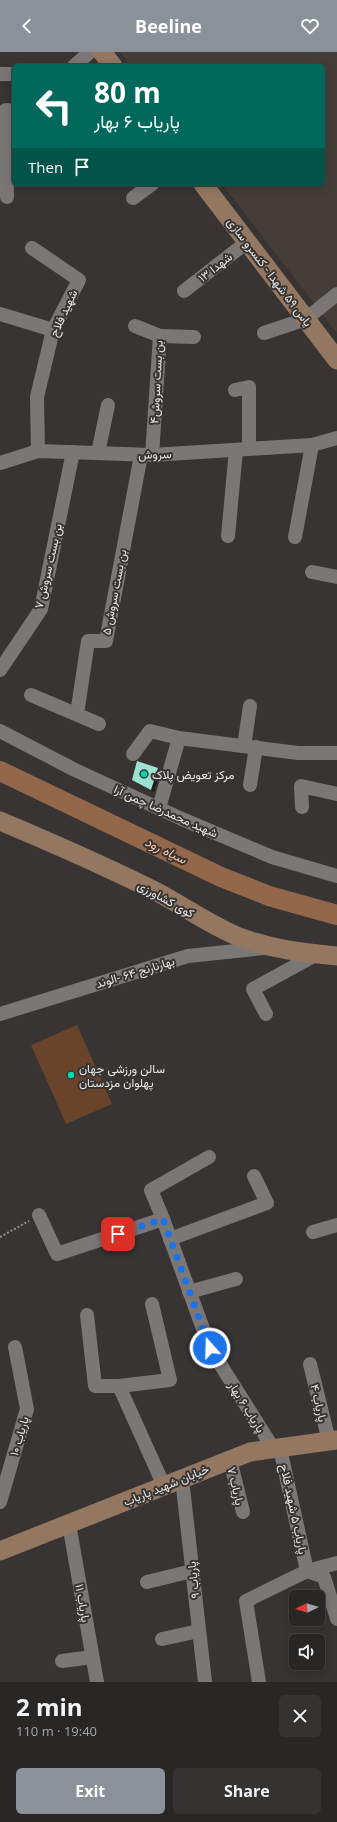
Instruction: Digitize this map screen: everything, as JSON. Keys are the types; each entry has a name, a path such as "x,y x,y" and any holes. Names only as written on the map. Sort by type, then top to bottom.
{"street":[{"path":"76,64 90,52"},
{"path":"102,52 111,64"},
{"path":"0,74 12,74"},
{"path":"7,197 6,110 12,111"},
{"path":"133,198 149,186"},
{"name":"یاس ۵۹ شهدا - کنسرو سازی","path":"205,186 337,360"},
{"name":"شهدا ۱۳","path":"184,292 247,242"},
{"name":"شهید فلاح","path":"32,248 79,280 53,330 37,398 38,451"},
{"path":"264,333 306,319 337,294"},
{"path":"0,314 53,330"},
{"name":"بن بست سروش۴","path":"135,326 160,336 146,455"},
{"path":"160,336 194,337"},
{"path":"228,536 243,449 249,387 235,390"},
{"path":"98,453 108,405"},
{"name":"سروش","path":"0,463 38,451 146,455 312,445 337,438"},
{"path":"295,537 312,445"},
{"name":"بن بست سروش ۷","path":"0,670 4,656 41,609 73,452"},
{"name":"بن بست سروش ۵","path":"77,714 88,641 106,641 146,455"},
{"path":"312,572 337,577"},
{"path":"31,695 100,724"},
{"path":"250,706 250,785"},
{"name":"شهید محمدرضا چمن آرا","path":"0,731 75,770 158,808 272,857 337,876"},
{"path":"133,754 150,731 179,738 298,753 337,753"},
{"path":"158,808 179,738"},
{"path":"302,807 301,786 337,794"},
{"name":"کوی کشاورزی","path":"0,821 88,858 151,889 195,915 240,937 294,952 337,956"},
{"name":"بهارنارنج ۶۴ -الوند","path":"0,1014 188,956 274,946"},
{"path":"266,1014 253,990 317,954"},
{"name":"پاریاب ۶ بهار","path":"209,1157 151,1190 210,1348 276,1448"},
{"path":"170,1239 267,1203 254,1176"},
{"path":"39,1215 58,1254 163,1219"},
{"path":"313,1232 337,1225"},
{"path":"190,1292 236,1279"},
{"path":"87,1315 95,1386 119,1386 170,1380 152,1304"},
{"name":"پاریاب ۱۰","path":"0,1502 27,1409 14,1347"},
{"name":"پاریاب ۴","path":"310,1364 333,1441"},
{"path":"119,1386 164,1486"},
{"name":"خیابان شهید پاریاب","path":"1,1547 69,1524 250,1452 333,1441"},
{"name":"پاریاب ۵ شهید فلاح","path":"276,1448 307,1571"},
{"name":"پاریاب ۷","path":"230,1460 243,1512"},
{"name":"پاریاب ۹","path":"182,1479 205,1682"},
{"name":"پاریاب ۱۱","path":"69,1524 97,1682"},
{"path":"259,1682 246,1601 307,1571 337,1563"},
{"path":"148,1582 192,1571"},
{"path":"307,1571 324,1577 337,1619"},
{"path":"162,1639 199,1631"},
{"path":"62,1661 92,1657"}],"path":[{"path":"0,1237 39,1215"}],"shaded area":[{"path":"120,52 337,52 337,333 224,186 325,186 325,64 129,64"},
{"name":"سالن ورزشی جهان پهلوان مزدستان","path":"77,1025 112,1104 66,1124 31,1045"}],"building":[{"name":"مرکز تعویض پلاک","path":"137,761 158,768 151,790 132,780"}],"waterway":[{"name":"سیاه رود","path":"0,771 221,877 269,896 337,915"}],"place":[{"name":"مرکز تعویض پلاک","path":"144,774"},
{"name":"سالن ورزشی جهان پهلوان مزدستان","path":"71,1075"}],"route":[{"path":"118,1234 163,1219 210,1348"}]}
